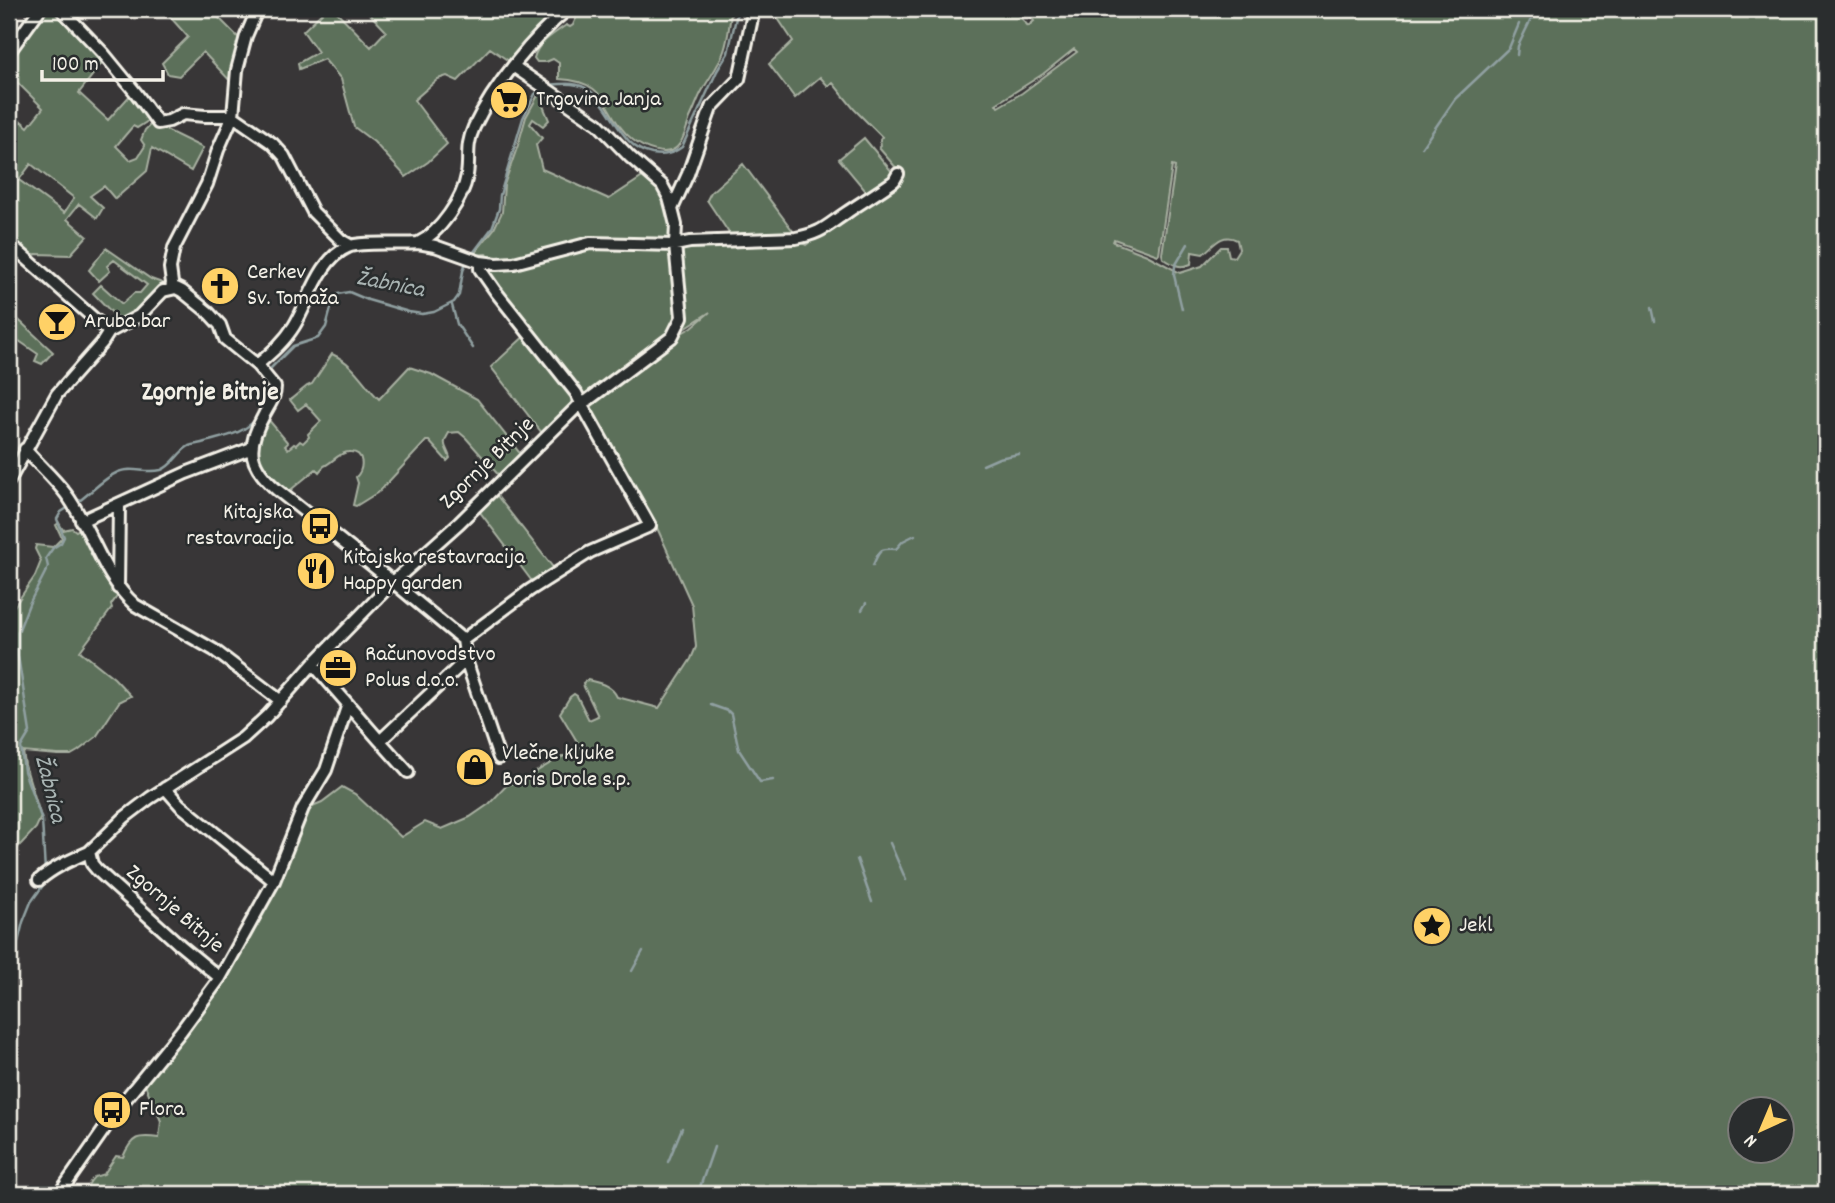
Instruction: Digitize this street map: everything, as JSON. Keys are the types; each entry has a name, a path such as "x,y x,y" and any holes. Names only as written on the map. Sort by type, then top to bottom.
{"street":[{"path":"9,52 40,9"},
{"path":"61,9 104,54 158,123 183,114 205,117 233,116 272,143 284,156 313,212 341,240 350,245 418,243 497,264 514,263 590,243 675,245 690,242 796,238 824,230 887,187 898,174"},
{"path":"171,289 170,268 174,248 207,184 233,116 237,70 255,9"},
{"name":"Zgornje Bitnje","path":"672,209 688,174 711,108 739,79 754,9"},
{"path":"418,243 426,240 438,228 458,199 466,177 467,147 495,89 560,11"},
{"name":"Zgornje Bitnje","path":"59,1194 124,1101 220,978 97,870 92,864 89,852 125,817 243,738 393,582 459,523 581,403 672,337 682,317 675,245 676,225 670,198 662,185 598,124 513,66"},
{"path":"9,243 109,332"},
{"path":"259,367 293,328 317,280 331,260 350,245"},
{"path":"463,640 530,590 590,552 650,526 576,393 496,292 477,260"},
{"path":"9,481 57,394 109,332 145,311 163,290 176,288 182,291 208,312 220,325 225,339 259,367 275,387 275,393 252,447 256,467 267,481 463,640 466,660 499,758"},
{"path":"81,521 186,473 252,447"},
{"path":"25,449 66,494 118,587 135,606 214,650 281,701"},
{"path":"118,587 119,504"},
{"path":"380,741 466,660"},
{"path":"313,664 408,772"},
{"path":"220,978 274,881 303,808 326,770 348,704"},
{"path":"165,788 180,805 274,881"},
{"path":"39,880 68,860 89,852"}],"green space":[{"path":"44,9 58,9 96,49 101,64 79,93 108,120 132,93 151,119 137,128 133,126 116,146 130,160 138,157 145,146 141,140 145,130 154,121 158,126 203,148 191,171 152,148 147,171 115,199 104,186 90,196 103,208 97,218 79,204 67,219 87,236 70,255 36,254 33,257 9,237 9,137 21,121 28,127 43,108 9,74 9,59 17,52","holes":["31,164 74,198 64,213 19,180"]},
{"path":"163,9 210,9 243,42 233,84 203,52 179,76 168,74 162,63 188,37"},
{"path":"326,9 334,9 371,47 386,31 365,9 549,9 555,15 513,64 490,48 458,81 447,76 438,79 414,100 447,144 428,162 406,177 374,142 354,127 341,79 324,59 299,69 298,63 318,52 303,31"},
{"path":"584,9 732,9 722,57 700,96 677,147 661,152 637,143 615,120 597,92 576,81 559,79 559,63 553,59 537,62 534,58 542,43 566,25 573,25"},
{"path":"781,9 932,9 937,15 940,9 1014,9 1028,26 1034,21 1025,9 1826,9 1826,1194 83,1194 94,1177 104,1174 116,1156 123,1157 136,1138 159,1138 161,1121 145,1085 221,985 277,889 289,847 305,809 322,802 342,787 355,794 401,837 425,822 442,829 470,817 489,804 507,785 522,780 581,748 560,713 574,694 589,720 598,716 584,687 583,683 587,680 608,687 617,697 659,708 691,659 696,647 692,605 658,530 588,408 710,312 680,331 680,255 684,250 696,246 799,241 806,245 850,219 898,170 879,148 882,137 833,83 828,86 820,77 795,98 769,64 793,41 777,17","holes":["1074,49 1077,52 1022,93 998,107 996,104 1043,74","1172,166 1175,167 1163,258 1177,266 1191,264 1192,252 1203,254 1218,241 1227,238 1237,240 1239,249 1234,257 1229,256 1227,247 1221,247 1202,266 1180,273 1147,255 1113,242 1114,239 1159,254"]},
{"path":"542,88 546,91 541,101 549,120 543,126 533,119 530,124 542,138 536,145 542,169 609,199 647,174 661,190 668,204 671,241 590,241 531,256 496,261 486,254 473,255 494,229 502,212 504,185 526,117"},
{"path":"864,138 893,173 893,179 869,195 839,159"},
{"path":"743,164 796,235 731,236 707,200 711,192"},
{"path":"594,246 673,247 679,316 670,336 584,399 531,333 485,268 487,265 515,266"},
{"path":"106,248 151,279 165,284 140,312 120,321 93,293 101,285 122,304 134,293 140,293 147,285 114,260 107,266 110,271 99,281 89,270"},
{"path":"9,311 53,352 42,364 35,361 38,354 9,334"},
{"path":"528,333 574,394 571,405 542,433 491,367"},
{"path":"332,354 353,369 379,399 409,367 431,374 477,399 522,456 501,478 466,438 459,432 449,433 445,443 450,458 447,461 426,441 380,491 356,506 353,505 358,483 356,477 361,470 362,461 354,452 342,454 319,472 316,469 287,493 267,476 260,464 259,443 263,430 268,419 288,443 285,446 288,449 300,441 303,443 309,437 308,434 321,421 306,404 298,410 290,400 312,384"},
{"path":"494,492 555,570 534,584 477,508"},
{"path":"59,523 63,530 72,528 76,531 81,528 118,595 111,605 112,608 80,651 114,678 131,696 119,702 96,737 71,755 23,752 41,817 36,828 9,857 9,614 35,576 41,561 35,549 36,545 53,547 62,538 56,525"}],"waterway":[{"name":"Žabnica","path":"547,85 569,84 584,87 598,98 632,144 652,154 672,153 682,147 728,53 738,9"},
{"path":"1517,55 1518,46 1536,9"},
{"path":"1422,147 1455,99 1509,48 1519,24"},
{"name":"Žabnica","path":"470,257 492,228 523,118 535,94 542,89"},
{"path":"1182,309 1174,275 1175,266 1188,244"},
{"name":"Žabnica","path":"267,372 293,346 318,338 326,327 333,301 338,294 349,292 409,312 434,312 454,302 459,295 466,262"},
{"path":"452,305 457,324 473,348"},
{"path":"1652,307 1655,321"},
{"name":"Žabnica","path":"261,409 266,397 264,381"},
{"name":"Žabnica","path":"75,504 118,472 161,470 189,446 233,434 246,428 257,418"},
{"path":"983,465 1019,454"},
{"name":"Žabnica","path":"45,871 42,820 24,771 21,747 30,732 18,656 18,632 48,567 46,558 64,537 57,519 61,512 69,507"},
{"path":"873,565 881,551 896,549 903,541 915,535"},
{"path":"862,610 866,603"},
{"path":"711,705 731,714 739,750 760,782 773,780"},
{"path":"890,843 906,880"},
{"path":"857,859 872,902"},
{"path":"9,979 23,922 44,881"},
{"path":"632,971 643,951"},
{"path":"668,1162 682,1128"},
{"path":"700,1187 714,1147"}],"place":[{"name":"Trgovina Janja","path":"509,100"},
{"name":"Cerkev Sv. Tomaža","path":"220,286"},
{"name":"Aruba bar","path":"57,322"},
{"name":"Kitajska restavracija","path":"320,526"},
{"name":"Kitajska restavracija Happy garden","path":"316,571"},
{"name":"Računovodstvo Polus d.o.o.","path":"338,668"},
{"name":"Vlečne kljuke Boris Drole s.p.","path":"475,767"},
{"name":"Jekl","path":"1432,926"},
{"name":"Flora","path":"112,1110"}],"district":[{"name":"Zgornje Bitnje","path":"210,393"}]}
